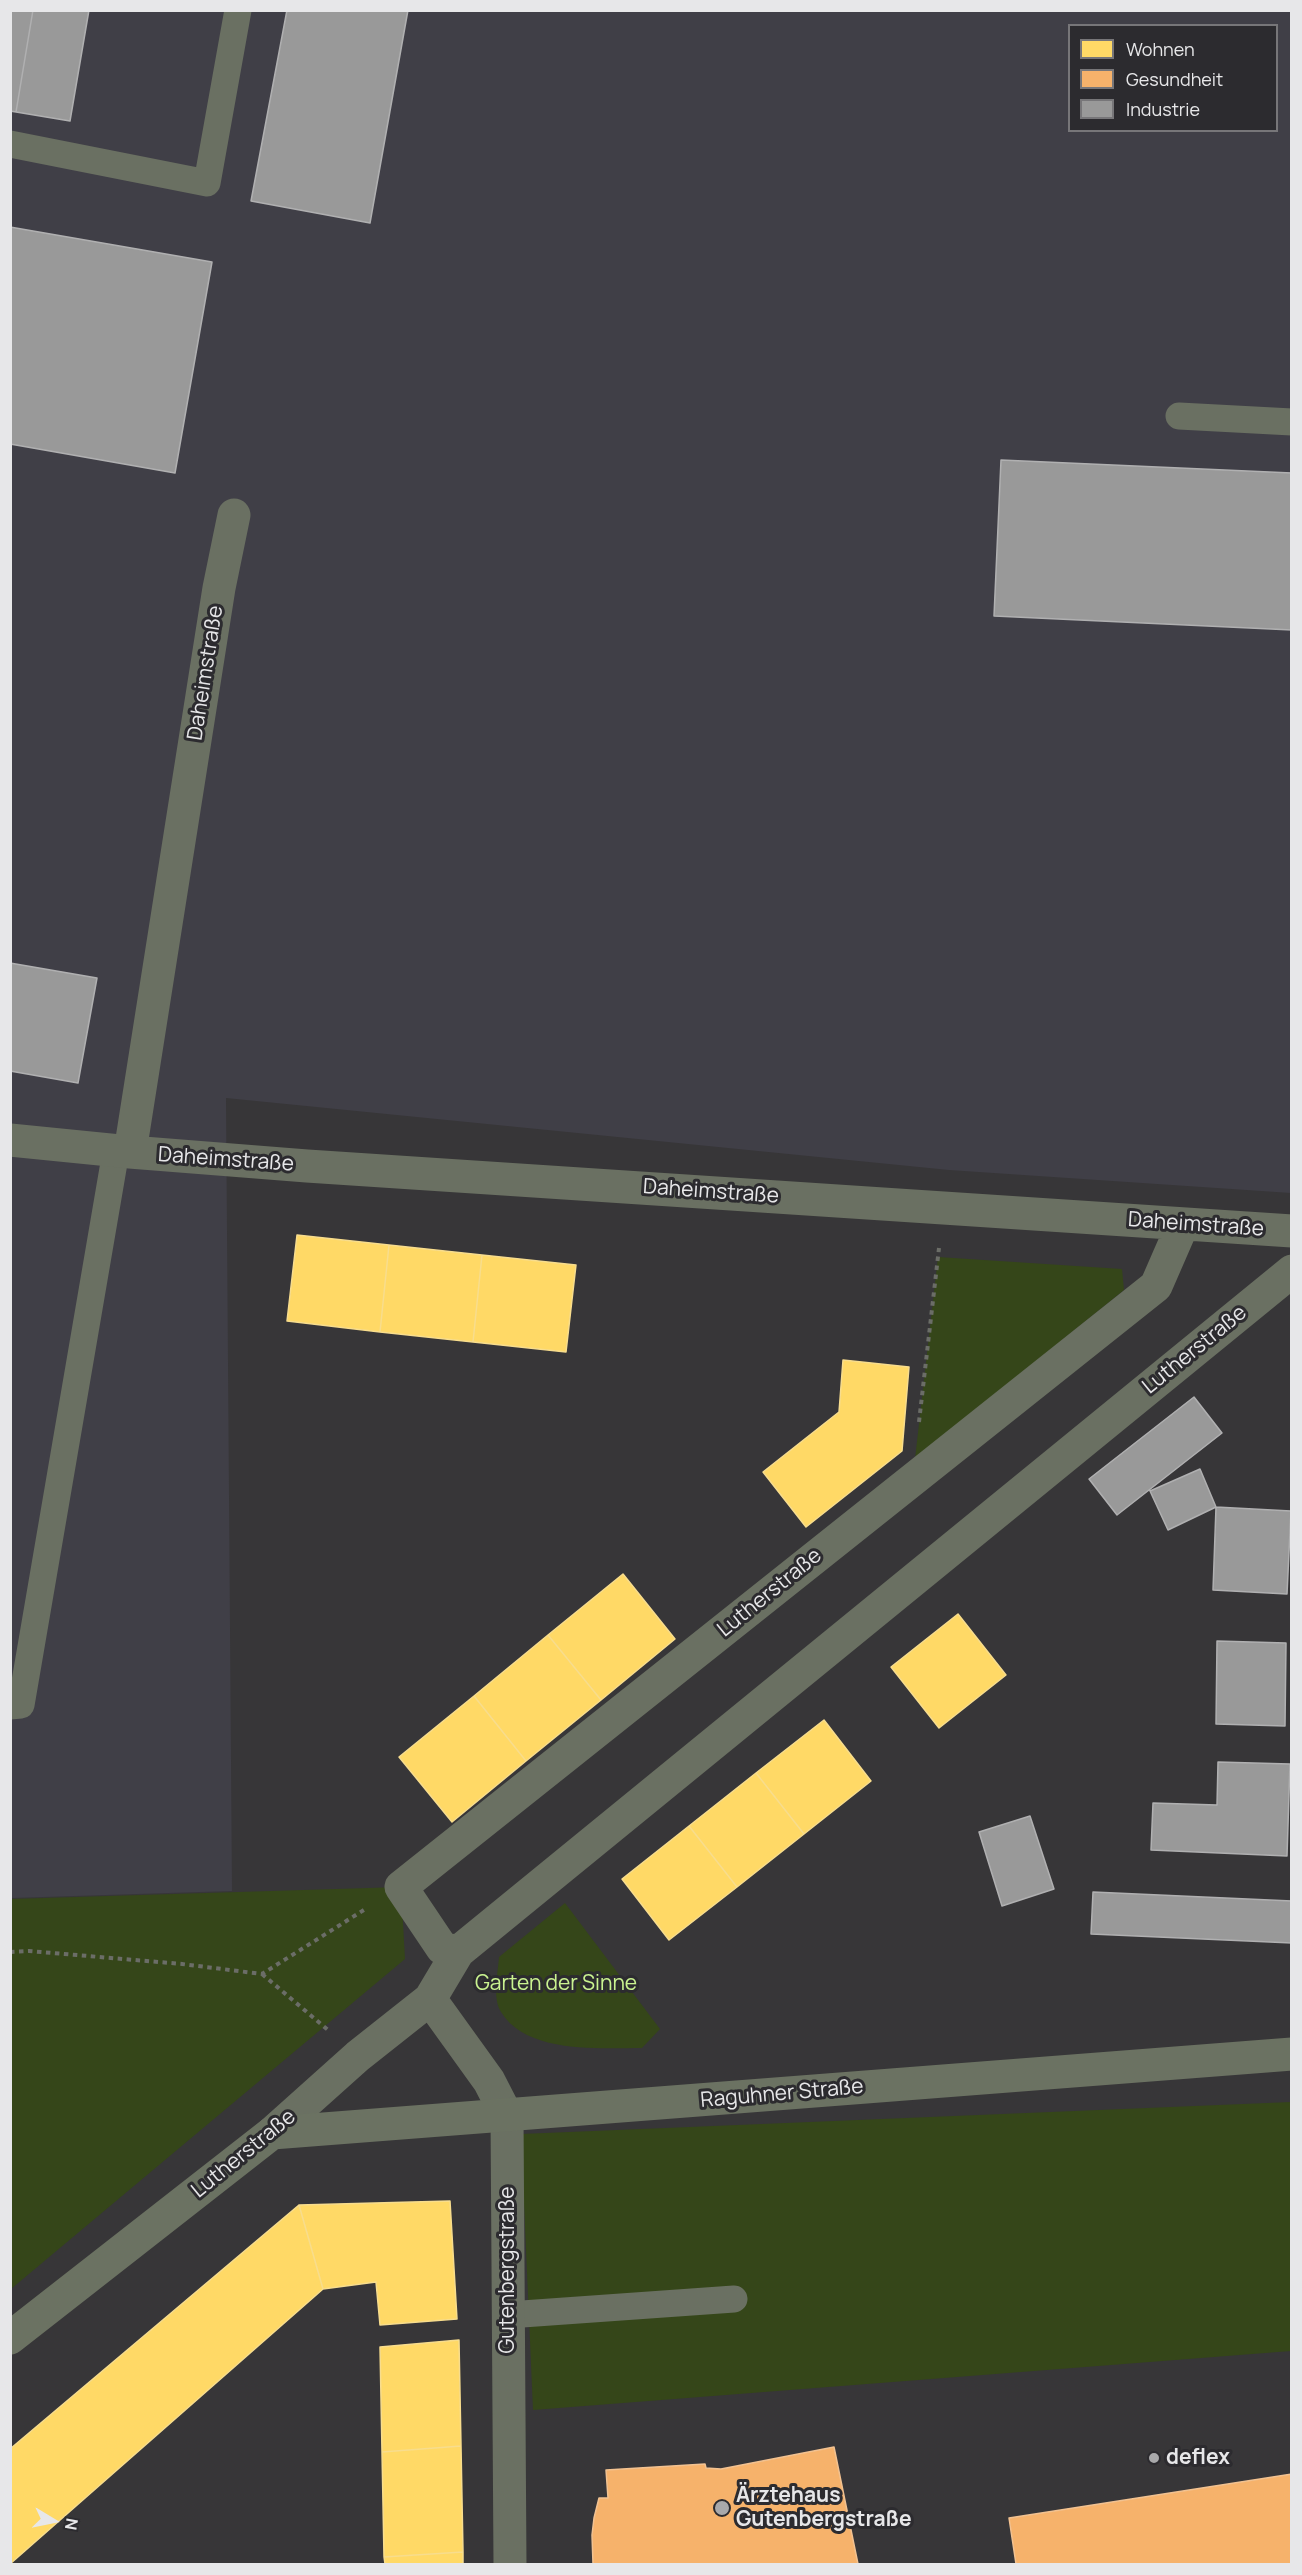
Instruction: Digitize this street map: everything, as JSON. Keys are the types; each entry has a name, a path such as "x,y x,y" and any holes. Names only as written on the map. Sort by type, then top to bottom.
{"main road":[{"name":"Raguhner Straße","path":"272,2133 1292,2054"},
{"name":"Lutherstraße","path":"10,2338 272,2133"}],"street":[{"name":"Daheimstraße","path":"123,1152 219,588 234,515"},
{"name":"Daheimstraße","path":"10,1140 123,1152 1291,1231"},
{"name":"Lutherstraße","path":"401,1887 1156,1286 1183,1224"},
{"name":"Lutherstraße","path":"272,2133 358,2056 430,1999 458,1952 1292,1271"},
{"path":"401,1887 442,1948 458,1952"},
{"name":"Gutenbergstraße","path":"430,1999 489,2081 507,2116 510,2565"}],"lane":[{"path":"10,144 207,183 238,10"},
{"path":"1179,416 1292,422"},
{"path":"10,1706 21,1705 123,1152"},
{"path":"508,2315 734,2299"}],"path":[{"path":"920,1413 944,1208"},
{"path":"262,1974 401,1887"},
{"path":"10,1952 29,1950 262,1974 358,2056"}],"shaded area":[{"path":"10,11 1291,11 1291,1193 949,1170 226,1098 232,1891 11,1898"}],"green space":[{"path":"938,1257 1122,1269 1124,1290 915,1459"},
{"path":"401,1887 405,1959 11,2289 11,1899"},
{"name":"Garten der Sinne","path":"565,1903 660,2029 642,2048 585,2048 546,2042 513,2026 501,2012 496,1992 499,1957"},
{"path":"1291,2102 1291,2351 533,2410 521,2134"}],"building: Wohnen":[{"path":"297,1235 389,1245 380,1332 287,1321"},
{"path":"389,1245 482,1255 473,1342 380,1332"},
{"path":"482,1255 576,1265 566,1352 473,1342"},
{"path":"843,1360 909,1367 902,1451 806,1527 763,1472 839,1412"},
{"path":"623,1574 675,1639 601,1700 548,1635"},
{"path":"958,1614 1006,1675 939,1728 891,1667"},
{"path":"548,1635 601,1700 526,1761 474,1696"},
{"path":"474,1696 526,1761 452,1822 399,1757"},
{"path":"824,1720 871,1781 804,1834 756,1773"},
{"path":"756,1773 804,1834 737,1887 689,1826"},
{"path":"689,1826 737,1887 669,1940 622,1879"},
{"path":"450,2201 457,2319 380,2325 376,2282 323,2289 299,2205"},
{"path":"299,2205 323,2289 10,2564 10,2449"},
{"path":"459,2340 461,2446 382,2452 380,2347"},
{"path":"461,2446 463,2552 384,2557 382,2452"},
{"path":"463,2552 463,2564 385,2564 384,2557"}],"building: Gesundheit":[{"name":"Ärztehaus Gutenbergstraße","path":"834,2447 858,2564 593,2564 594,2518 599,2498 608,2498 606,2470 705,2464 706,2468 721,2469"},
{"path":"1292,2474 1292,2564 1016,2564 1009,2518"}],"building: Industrie":[{"path":"10,10 33,10 16,112 10,111"},
{"path":"33,10 89,10 70,121 16,112"},
{"path":"287,10 408,10 370,223 251,201"},
{"path":"10,227 212,262 175,473 10,444"},
{"path":"1001,460 1292,473 1292,630 994,616"},
{"path":"10,963 97,978 78,1083 10,1071"},
{"path":"1194,1397 1222,1433 1117,1515 1089,1479"},
{"path":"1200,1469 1216,1507 1168,1530 1150,1491"},
{"path":"1216,1507 1291,1511 1287,1594 1213,1590"},
{"path":"1217,1641 1286,1643 1285,1726 1216,1724"},
{"path":"1218,1762 1290,1764 1287,1856 1151,1850 1153,1803 1217,1805"},
{"path":"1030,1816 1054,1889 1002,1906 979,1832"},
{"path":"1093,1892 1292,1901 1292,1943 1091,1934"}],"place":[{"name":"deflex","path":"1154,2458"},
{"name":"Ärztehaus Gutenbergstraße","path":"722,2508"}]}
